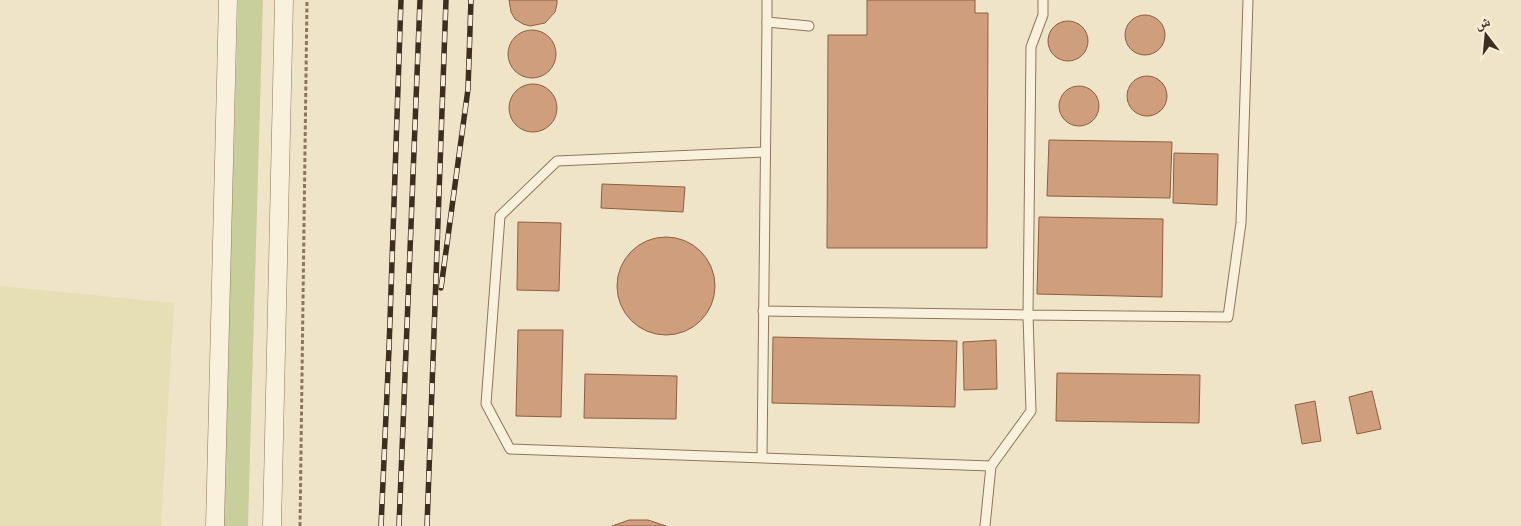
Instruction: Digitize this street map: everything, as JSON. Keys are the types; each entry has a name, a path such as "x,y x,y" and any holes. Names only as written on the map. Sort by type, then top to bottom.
{"street":[{"path":"215,526 228,0"},
{"path":"272,526 284,0"}],"lane":[{"path":"762,457 767,0"},
{"path":"985,526 991,466 1031,410 1028,315 1031,47 1043,15 1043,0"},
{"path":"763,311 1228,318 1241,223 1248,0"},
{"path":"767,22 808,26"},
{"path":"765,152 557,161 500,216 486,404 510,449 991,466"}],"path":[{"path":"300,526 307,0"}],"shaded area":[{"path":"0,286 174,303 161,526 0,526"}],"green space":[{"path":"238,0 263,0 248,526 223,526"}],"building":[{"path":"509,0 557,0 557,4 555,12 545,23 530,26 515,19 511,12"},
{"path":"867,0 975,0 975,13 988,13 987,248 827,248 828,35 867,35"},
{"path":"1149,15 1156,18 1162,24 1165,35 1164,43 1156,52 1149,55 1141,55 1134,52 1126,43 1125,31 1128,24 1137,16"},
{"path":"1072,21 1079,24 1085,30 1088,41 1087,49 1079,58 1072,61 1064,61 1057,58 1049,49 1048,37 1051,30 1060,22"},
{"path":"527,30 537,30 549,37 556,49 556,59 549,71 537,78 527,78 519,74 512,67 508,59 508,49 512,41 519,34"},
{"path":"1151,76 1158,79 1164,85 1167,96 1166,104 1158,113 1151,116 1143,116 1136,113 1128,104 1127,92 1130,85 1139,77"},
{"path":"528,84 538,84 550,91 557,103 557,113 550,125 538,132 528,132 520,128 513,121 509,113 509,103 513,95 520,88"},
{"path":"1083,86 1090,89 1096,95 1099,106 1098,114 1090,123 1083,126 1075,126 1068,123 1060,114 1059,102 1062,95 1071,87"},
{"path":"1049,140 1172,142 1170,198 1047,196"},
{"path":"1174,153 1218,154 1217,205 1173,203"},
{"path":"602,184 685,187 683,212 601,208"},
{"path":"1039,217 1163,219 1162,297 1037,294"},
{"path":"518,222 561,223 559,291 517,290"},
{"path":"666,237 685,240 701,251 712,267 715,286 712,305 701,321 685,332 666,335 647,332 631,321 620,305 617,286 620,267 631,251 647,240"},
{"path":"518,330 563,330 561,417 516,416"},
{"path":"773,337 957,341 955,407 772,403"},
{"path":"996,340 997,389 964,390 963,342"},
{"path":"1057,373 1200,375 1199,423 1056,421"},
{"path":"585,374 677,376 676,419 584,418"},
{"path":"1372,391 1381,429 1357,434 1349,397"},
{"path":"1315,401 1321,441 1302,444 1295,405"},
{"path":"629,520 648,520 666,526 612,526"}],"railway":[{"path":"381,526 401,0"},
{"path":"399,526 420,0"},
{"path":"427,526 446,0"},
{"path":"441,288 468,89 471,0"}]}
